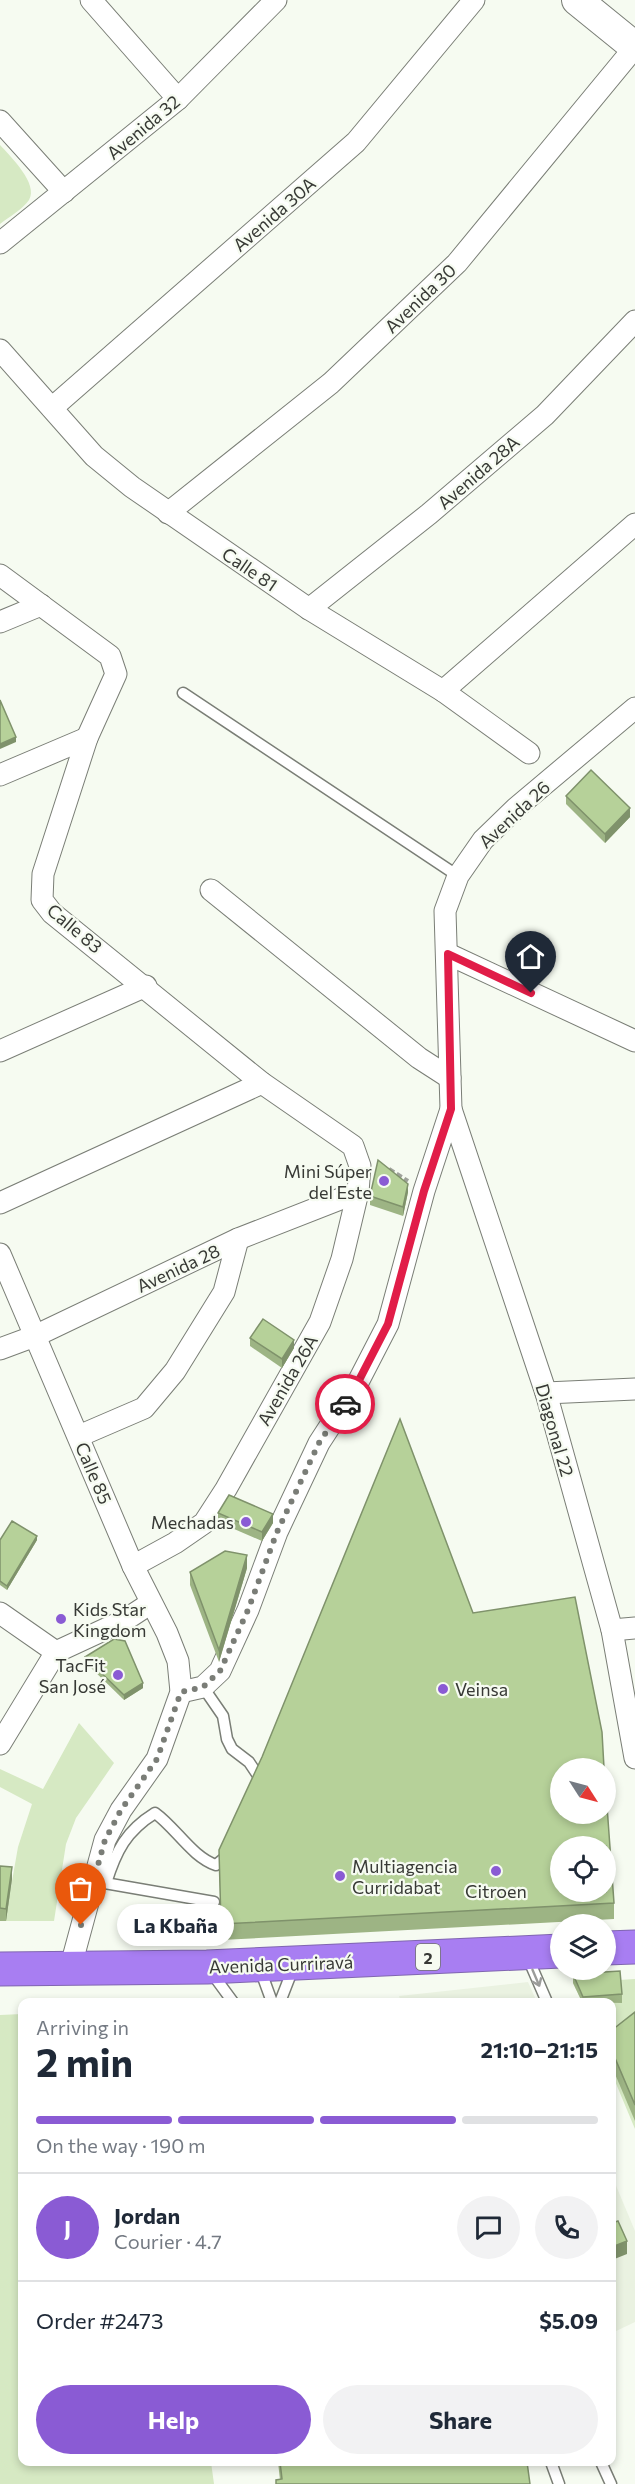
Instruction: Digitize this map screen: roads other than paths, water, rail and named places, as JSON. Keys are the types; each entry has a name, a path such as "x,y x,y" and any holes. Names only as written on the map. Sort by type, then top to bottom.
{"highway":[{"path":"616,1948 635,1947"},
{"name":"Avenida Curriravá","path":"0,1969 207,1967 550,1952"}],"street":[{"path":"91,0 178,99"},
{"name":"Avenida 32","path":"0,243 178,99 276,0"},
{"name":"Avenida 30A","path":"52,408 356,142 474,0"},
{"path":"577,0 635,47"},
{"name":"Avenida 30","path":"168,513 331,383 457,263 635,47"},
{"path":"0,121 64,192"},
{"name":"Avenida 28A","path":"309,609 429,514 545,414 635,321"},
{"name":"Calle 81","path":"0,350 94,456 132,487 309,609 443,691 529,753"},
{"path":"443,691 635,524"},
{"name":"Calle 83","path":"0,575 110,656 116,674 87,738 43,874 42,900 52,913 146,986 262,1083 353,1146"},
{"path":"0,622 41,605"},
{"name":"Avenida 26","path":"203,1687 220,1671 248,1610 277,1532 319,1443 356,1386 388,1324 424,1191 451,1109 445,911 458,876 491,832 635,708"},
{"path":"0,775 87,738"},
{"path":"211,890 419,1058 450,1078"},
{"path":"448,954 635,1041"},
{"path":"0,1051 146,986"},
{"path":"0,1203 262,1083"},
{"name":"Diagonal 22","path":"451,1109 546,1393 612,1630 635,1758"},
{"name":"Avenida 26A","path":"133,1566 175,1543 204,1523 320,1322 342,1259 358,1192 360,1166 353,1146"},
{"name":"Avenida 28","path":"0,1349 35,1336 238,1239 358,1192"},
{"path":"79,1436 144,1408 175,1371 224,1292 238,1239"},
{"name":"Calle 85","path":"0,1254 133,1566 167,1633 178,1661 181,1692"},
{"path":"546,1393 635,1389"},
{"path":"0,1744 56,1652 125,1620 150,1603"},
{"path":"0,1613 56,1652"},
{"path":"612,1630 635,1629"},
{"path":"70,1969 99,1882 105,1840 121,1810 157,1759 181,1692 203,1687"}],"lane":[{"path":"183,693 458,876"},
{"path":"203,1687 223,1716 227,1739 232,1749 249,1762 261,1778"},
{"path":"214,1902 99,1882 117,1851 138,1823 155,1813 168,1822 205,1861 216,1865 233,1851"},
{"path":"526,1953 544,1998"},
{"path":"281,1998 294,1964"},
{"path":"259,1965 271,1998"},
{"path":"207,1967 230,1998"},
{"path":"552,2466 559,2484"},
{"path":"603,2466 611,2484"}],"place":[{"name":"Mini Súper del Este","path":"384,1181"},
{"name":"Mechadas","path":"246,1522"},
{"name":"Kids Star Kingdom","path":"61,1619"},
{"name":"TacFit San José","path":"118,1675"},
{"name":"Veinsa","path":"443,1689"},
{"name":"Citroen","path":"496,1871"},
{"name":"Multiagencia Curridabat","path":"340,1876"},
{"name":"La Kbaña","path":"81,1925"}]}
